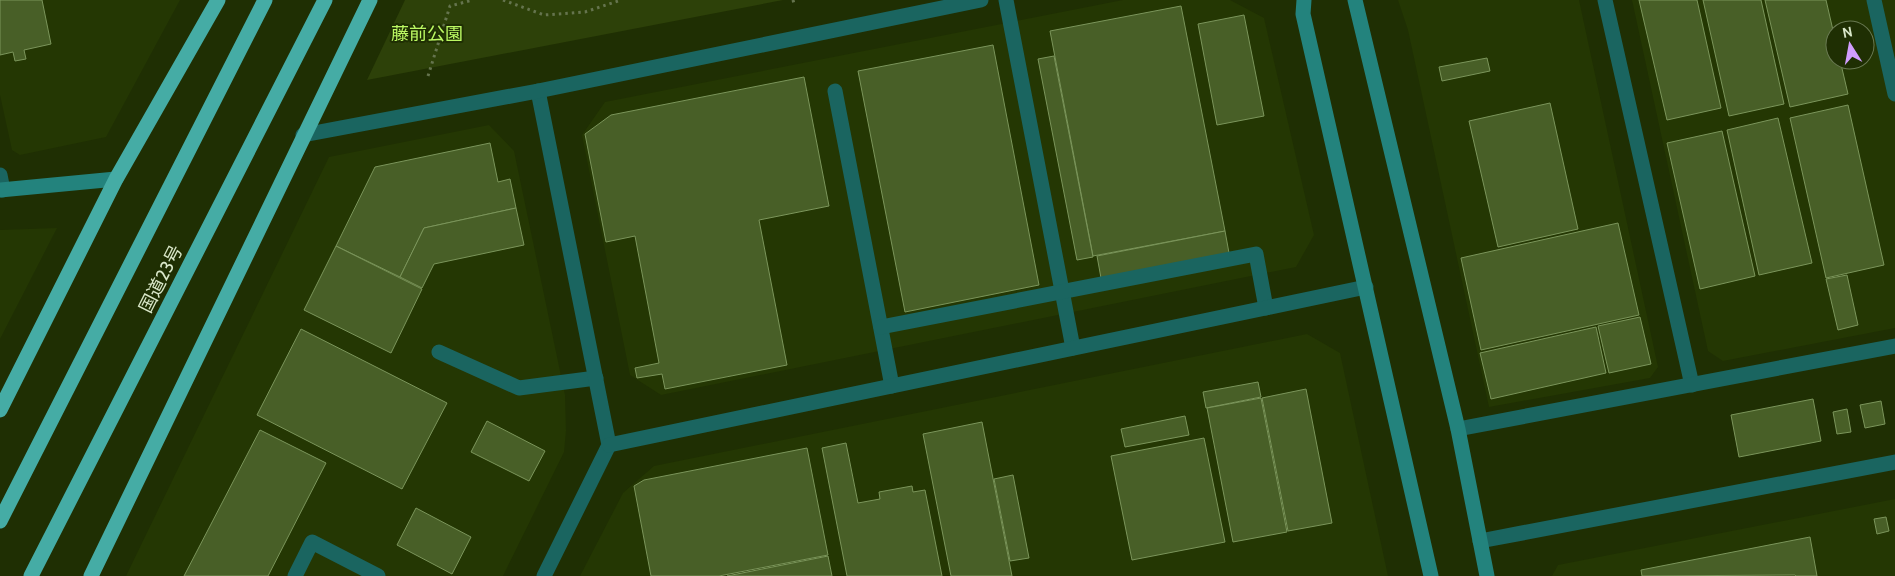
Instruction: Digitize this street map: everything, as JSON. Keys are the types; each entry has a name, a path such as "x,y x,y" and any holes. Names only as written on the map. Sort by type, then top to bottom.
{"highway":[{"path":"0,410 116,179 218,0"},
{"name":"国道23号","path":"0,521 265,0"},
{"name":"国道23号","path":"31,576 325,0"},
{"path":"91,576 303,134 370,0"}],"street":[{"path":"303,134 538,92 981,0"},
{"path":"1006,0 1073,348"},
{"path":"1304,0 1304,14 1431,576"},
{"path":"1355,0 1458,429 1487,576"},
{"path":"1605,0 1692,385"},
{"path":"1874,0 1895,94"},
{"path":"835,91 892,386"},
{"path":"538,92 609,445 544,576"},
{"path":"1,185 116,179"},
{"path":"881,327 1256,254 1266,308"},
{"path":"609,445 1366,288"},
{"path":"1458,429 1895,346"},
{"path":"439,352 519,388 596,378"},
{"path":"1480,541 1895,462"},
{"path":"295,576 312,542 378,576"}],"path":[{"path":"428,76 450,6 473,0"},
{"path":"503,0 544,15 585,12 621,0"}],"shaded area":[{"path":"0,0 180,0 106,137 20,155 12,150 0,95"},
{"path":"1123,0 1230,0 1264,18 1314,235 1296,267 661,395 630,375 582,135 605,102"},
{"path":"1398,0 1579,0 1658,367 1650,378 1489,407 1408,30"},
{"path":"1632,0 1895,0 1895,328 1723,361 1708,351"},
{"path":"489,125 514,151 565,395 566,431 564,452 503,576 126,576 329,157"},
{"path":"57,228 0,339 0,230"},
{"path":"1307,334 1340,353 1388,576 580,576 623,493 654,466"},
{"path":"1895,499 1895,576 1552,576 1558,565"}],"green space":[{"name":"藤前公園","path":"405,0 783,0 367,80"}],"building":[{"path":"0,0 42,0 51,44 24,50 26,59 15,61 13,52 0,55"},
{"path":"1639,0 1697,0 1721,108 1667,120"},
{"path":"1703,0 1761,0 1784,104 1729,116"},
{"path":"1765,0 1826,0 1831,20 1825,20 1825,70 1842,70 1848,94 1790,107"},
{"path":"1181,6 1225,231 1093,256 1050,31"},
{"path":"1244,15 1264,116 1217,125 1198,24"},
{"path":"993,45 1039,285 905,312 858,71"},
{"path":"1054,56 1093,257 1077,260 1038,59"},
{"path":"1487,58 1490,71 1442,81 1439,67"},
{"path":"804,77 829,206 759,220 787,365 665,389 662,374 637,378 635,368 659,363 635,236 606,242 585,134 611,115"},
{"path":"1550,103 1578,229 1498,247 1469,121"},
{"path":"1848,105 1884,265 1826,278 1790,118"},
{"path":"1778,118 1812,263 1759,275 1727,130"},
{"path":"1722,131 1755,276 1700,289 1667,143"},
{"path":"490,143 498,182 510,179 516,208 424,228 400,277 336,246 375,167"},
{"path":"516,208 524,245 434,264 422,288 400,277 424,228"},
{"path":"1618,223 1639,315 1481,350 1461,258"},
{"path":"1225,231 1229,253 1101,278 1097,256"},
{"path":"336,246 422,289 391,353 304,310"},
{"path":"1847,275 1858,325 1838,330 1826,279"},
{"path":"1640,317 1651,364 1609,373 1598,326"},
{"path":"1596,327 1606,373 1491,399 1480,353"},
{"path":"301,329 447,403 402,489 257,415"},
{"path":"1258,382 1261,397 1206,408 1203,392"},
{"path":"1306,389 1332,523 1288,531 1262,398"},
{"path":"1261,398 1287,532 1233,542 1207,408"},
{"path":"1813,399 1821,441 1739,457 1731,415"},
{"path":"1881,401 1885,424 1865,428 1860,405"},
{"path":"1847,409 1851,432 1837,434 1833,412"},
{"path":"1185,416 1189,435 1125,447 1121,429"},
{"path":"487,421 545,451 529,481 471,452"},
{"path":"982,422 1012,576 951,576 923,434"},
{"path":"260,430 326,463 268,576 184,576"},
{"path":"1204,438 1225,542 1132,560 1111,456"},
{"path":"846,443 858,503 880,499 879,492 912,486 913,492 925,490 942,576 847,576 822,448"},
{"path":"807,448 828,555 719,576 651,576 634,486 644,480"},
{"path":"1013,475 1029,558 1010,561 994,479"},
{"path":"416,508 471,537 452,574 397,545"},
{"path":"1886,517 1889,531 1877,534 1874,519"},
{"path":"1810,537 1817,576 1642,576 1641,570"},
{"path":"828,556 832,576 727,576"}]}
